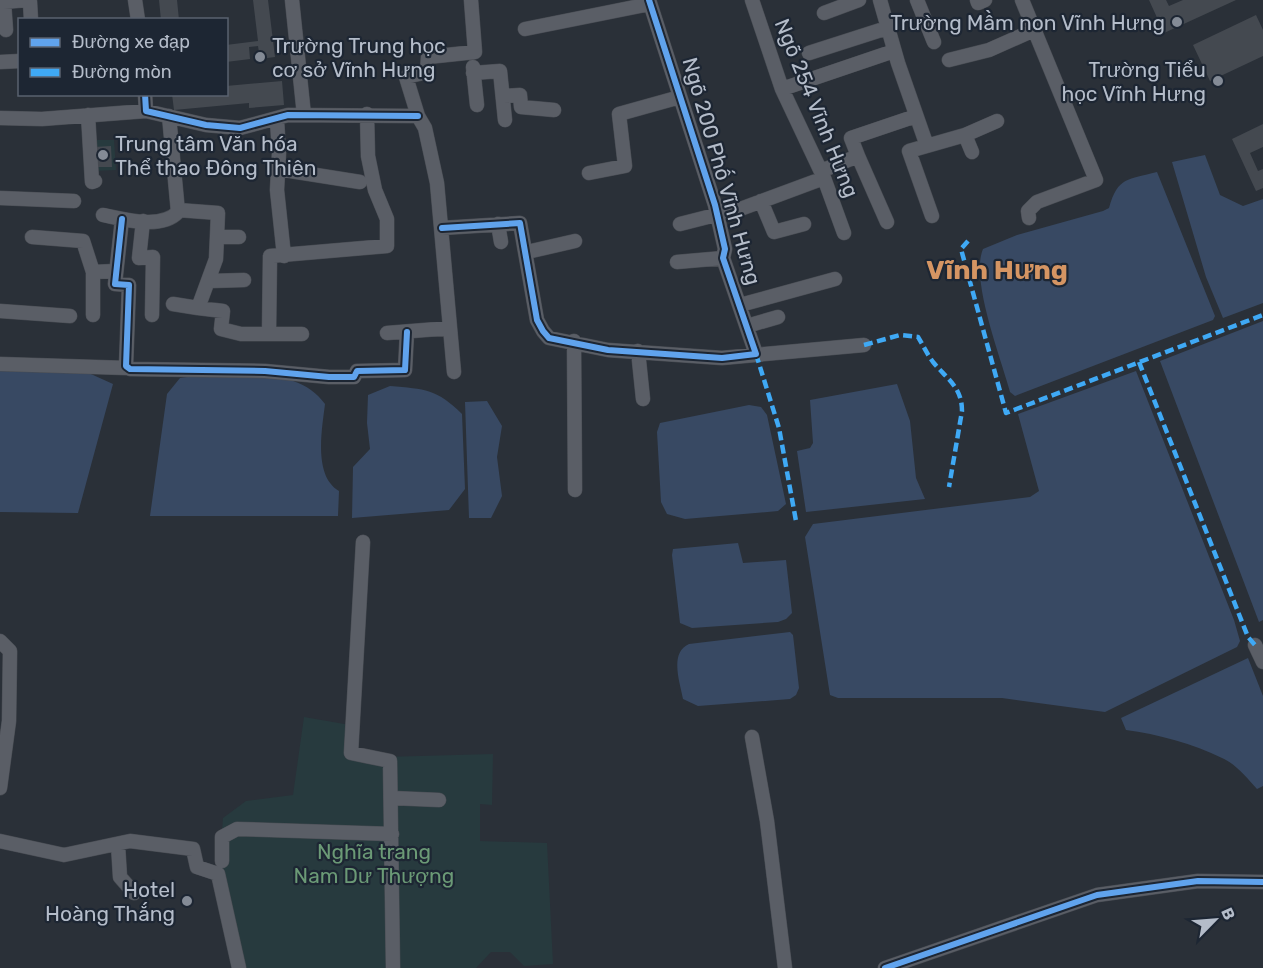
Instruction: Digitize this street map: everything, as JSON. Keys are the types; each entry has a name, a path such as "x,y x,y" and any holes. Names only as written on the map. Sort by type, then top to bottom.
{"street":[{"path":"6,30 4,2 27,0 30,2 31,18"},
{"path":"135,0 138,18"},
{"path":"291,0 304,115"},
{"path":"454,372 437,183 425,128 418,116 406,77 427,72 428,57 475,52 471,0"},
{"name":"Ngõ 254 Vĩnh Hưng","path":"752,0 782,89 823,175 844,232"},
{"path":"824,14 859,0"},
{"path":"880,0 894,51 927,146"},
{"path":"917,0 934,42"},
{"path":"977,0 978,3 985,0"},
{"path":"1022,0 1096,180 1037,201 1028,211 1029,218"},
{"path":"525,29 650,2"},
{"name":"Ngõ 200 Phố Vĩnh Hưng","path":"650,2 715,205 715,215 725,249 723,258 756,354"},
{"path":"809,53 887,28"},
{"path":"949,60 989,50 1034,30"},
{"path":"782,89 894,51"},
{"path":"472,52 477,105"},
{"path":"0,62 18,61"},
{"path":"473,73 500,71 505,120"},
{"path":"504,96 520,95 521,107 554,110"},
{"path":"145,96 146,111"},
{"path":"589,173 625,166 619,114 680,97"},
{"path":"0,118 42,119 146,111 206,125 240,128 277,120 288,115 418,116"},
{"path":"269,333 270,256 387,246 387,219 375,190 368,156 367,114"},
{"path":"88,115 92,182 95,182"},
{"path":"103,215 122,219 165,221 175,215 178,210 169,116"},
{"path":"887,222 851,138 916,116"},
{"path":"277,120 277,190 284,256"},
{"path":"932,216 909,151 965,135 996,121"},
{"path":"965,135 972,152"},
{"path":"680,224 761,201 823,175 858,156"},
{"path":"278,169 360,182"},
{"path":"0,198 74,201"},
{"path":"761,201 774,232 804,224"},
{"path":"178,210 218,213 216,259 198,308"},
{"path":"122,219 115,284 129,285 127,368"},
{"path":"143,221 139,258 153,256 152,315"},
{"path":"442,228 520,223 539,325 549,338 574,340 608,350 722,358 864,345"},
{"path":"498,224 501,242"},
{"path":"32,237 84,241 93,272 93,315"},
{"path":"217,237 239,237"},
{"path":"527,252 574,241"},
{"path":"677,261 723,258"},
{"path":"93,272 115,271"},
{"path":"740,305 835,279"},
{"path":"210,280 244,280"},
{"path":"173,304 223,310 221,329 241,334 302,334"},
{"path":"0,311 70,316"},
{"path":"747,326 778,317"},
{"path":"387,333 450,328"},
{"path":"0,364 87,366 93,369 265,371 354,377 357,371 405,370 407,332"},
{"path":"574,340 575,490"},
{"path":"638,351 644,399"},
{"path":"363,542 351,753 390,761 393,968"},
{"path":"0,641 10,651 9,721 0,788"},
{"path":"1255,645 1263,662"},
{"path":"752,737 767,821 785,968"},
{"path":"392,798 439,800"},
{"path":"222,861 222,837 237,829 392,834"},
{"path":"0,841 64,855 130,841 193,849 197,867 218,874 239,968"},
{"path":"118,844 120,877 134,893"},
{"path":"885,968 1098,895 1198,882 1263,882"}],"green space":[{"name":"Trung tâm Văn hóa Thể thao Đông Thiên","path":"91,140 114,140 116,170 92,171"},
{"name":"Nghĩa trang Nam Dư Thượng","path":"304,717 350,725 357,752 383,757 493,754 492,805 480,804 480,841 547,843 553,964 524,966 510,952 491,952 476,968 239,968 219,876 223,818 246,801 293,795"}],"water":[{"path":"1205,155 1220,195 1243,206 1263,199 1263,303 1223,318 1206,277 1172,162"},
{"path":"1157,172 1215,316 1213,320 1015,396 1010,392 983,299 980,263 983,249 1017,235 1103,211 1109,208 1120,185 1131,178"},
{"path":"1263,321 1263,620 1259,622 1160,361"},
{"path":"0,367 82,370 113,384 78,513 0,512"},
{"path":"1136,371 1234,620 1240,641 1237,647 1105,712 1002,698 838,698 830,695 805,537 813,524 1030,497 1039,491 1018,414"},
{"path":"200,375 284,378 314,392 325,404 321,439 322,463 325,475 339,491 338,516 150,516 167,394 180,378"},
{"path":"897,384 910,421 916,478 925,499 806,512 797,451 810,448 813,443 810,400"},
{"path":"390,386 430,392 445,400 462,414 465,489 449,510 352,518 353,467 370,449 367,423 368,395"},
{"path":"487,401 502,426 497,457 502,496 491,518 469,518 465,402"},
{"path":"749,405 761,407 767,415 786,504 778,511 685,519 667,514 661,502 657,432 660,423"},
{"path":"738,543 743,563 786,560 792,613 786,619 778,622 692,628 680,623 673,549"},
{"path":"790,632 793,635 799,688 796,695 790,699 698,706 683,699 677,668 679,654 689,644"},
{"path":"1248,658 1263,696 1263,786 1257,789 1232,764 1200,748 1175,740 1126,730 1121,718"}],"building":[{"path":"159,0 177,0 179,18 161,18"},
{"path":"253,0 268,0 275,57 260,59 258,46 249,47 250,59 228,62 228,45 258,41"},
{"path":"1149,0 1166,0 1169,6 1183,0 1236,0 1164,33"},
{"path":"1256,15 1263,30 1263,56 1210,81 1193,45"},
{"path":"282,81 284,105 249,108 249,103 174,110 172,96 228,96 228,86"},
{"path":"1263,124 1263,147 1250,153 1258,171 1263,169 1263,188 1256,191 1232,139"},
{"path":"111,146 112,167 94,167 94,147"}],"marked path":[{"path":"968,241 961,249 1006,413 1263,315"},
{"path":"864,345 900,335 918,337 933,362 957,389 962,411 949,487"},
{"path":"756,354 779,428 796,521"},
{"path":"1139,362 1248,637 1255,645"}],"cycle path":[{"path":"442,228 520,223 537,320 549,338 608,350 722,358 756,354 723,258 725,249 715,205 649,0"},
{"path":"145,96 146,111 206,125 240,128 288,115 418,116"},
{"path":"122,219 115,284 129,285 126,366 130,369 265,371 354,377 357,371 405,370 407,332"},
{"path":"885,968 1097,895 1198,881 1263,882"}],"place":[{"name":"Trường Mầm non Vĩnh Hưng","path":"1177,22"},
{"name":"Trường Trung học cơ sở Vĩnh Hưng","path":"260,57"},
{"name":"Trường Tiểu học Vĩnh Hưng","path":"1218,81"},
{"name":"Trung tâm Văn hóa Thể thao Đông Thiên","path":"103,155"},
{"name":"Hotel Hoàng Thắng","path":"187,901"}],"district":[{"name":"Vĩnh Hưng","path":"997,270"}]}
